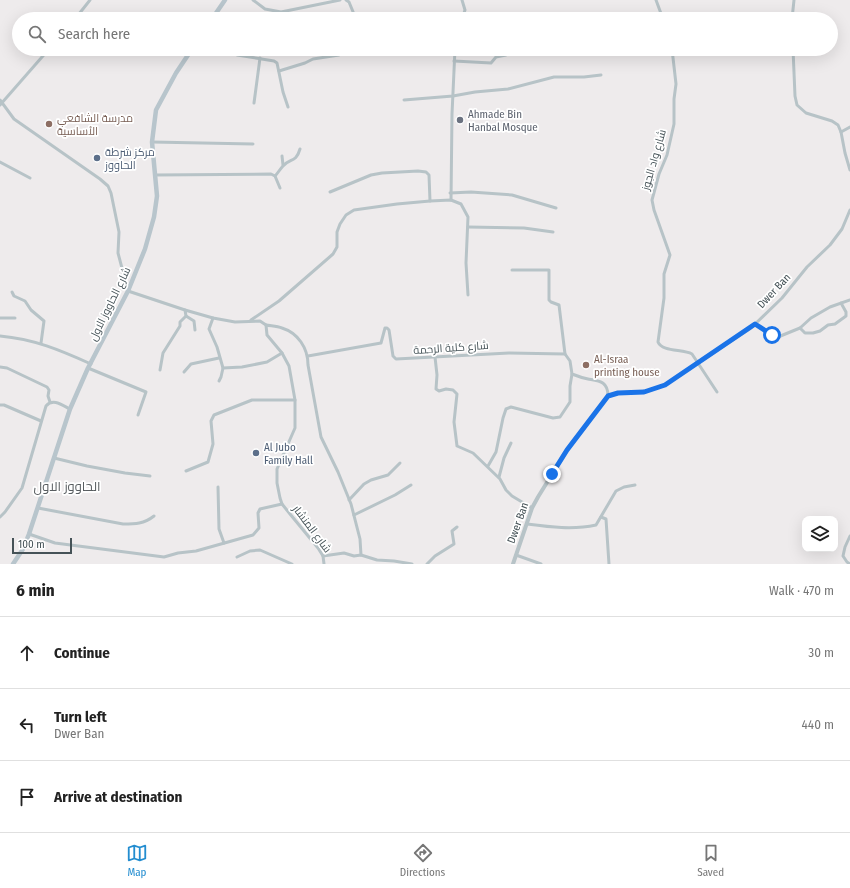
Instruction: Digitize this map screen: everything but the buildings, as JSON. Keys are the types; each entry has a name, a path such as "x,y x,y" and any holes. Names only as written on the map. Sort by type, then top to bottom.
{"main road":[{"path":"217,12 225,0"},
{"name":"شارع الحاووز الاول","path":"14,564 23,549 29,534 70,409 128,291 145,249 154,217 157,196 152,142 156,110 176,73 187,56"}],"street":[{"path":"81,12 90,0"},
{"path":"253,0 265,9 281,12 340,0"},
{"path":"346,0 349,2 353,12"},
{"path":"462,0 464,12"},
{"path":"656,0 660,12"},
{"path":"793,12 794,0"},
{"path":"1,104 44,56"},
{"path":"245,56 276,62 288,107"},
{"path":"279,71 305,64 313,60 334,56"},
{"path":"451,200 454,56"},
{"path":"454,61 491,63 496,57 501,56"},
{"name":"شارع واد الجوز","path":"673,56 676,84 674,99 674,124 667,154 652,200 654,210 670,255 664,274 664,298 658,342 662,348 692,354 697,364"},
{"path":"793,56 795,96 797,105 806,113 834,122 840,128 850,170"},
{"path":"254,103 260,58"},
{"path":"404,100 508,89 554,77 584,77 601,75"},
{"path":"0,100 1,104 14,119 108,186 119,232 118,254 128,291 213,318 235,322 260,321 266,325 283,328 296,335 308,356 308,365 321,437 338,472 349,500 360,539 361,555"},
{"path":"841,132 850,128"},
{"path":"152,142 252,144"},
{"path":"275,176 283,165 294,160 299,154 300,149"},
{"path":"282,156 283,165"},
{"path":"0,162 30,178"},
{"path":"330,192 376,174 418,171 426,172 429,176 430,201"},
{"path":"155,175 271,174 275,176 280,188"},
{"path":"450,193 472,192 512,195 556,208"},
{"path":"250,321 279,301 333,254 337,247 338,228 342,220 348,213 356,209 430,201 451,200 461,204 468,217 466,263 468,295"},
{"name":"Dwer Ban","path":"512,564 532,508 567,450 608,396 618,393 638,393 653,390 665,385 755,324 782,298 805,268 830,245 842,229 850,210"},
{"path":"468,226 524,228 553,232"},
{"path":"488,466 496,452 506,409 511,407 553,418 560,417 570,402 572,374 570,361 565,354 560,305 549,300 549,270 512,270"},
{"path":"12,292 14,296 25,301 31,310 44,321 41,343"},
{"path":"755,324 778,337 800,328 811,318 830,307 850,300"},
{"path":"800,328 805,333 813,333 820,331 828,325 835,324 846,316 846,312 841,303"},
{"path":"185,310 186,316 194,321 195,330"},
{"path":"160,370 163,353 180,326 180,322 186,316"},
{"path":"0,318 15,318"},
{"path":"213,318 209,329 223,368 222,377 219,381"},
{"name":"شارع المنشار","path":"266,325 267,335 282,353 289,366 295,400 295,428 277,469 277,483 282,504 323,556 324,564"},
{"name":"شارع كلية الرحمة","path":"308,356 381,343 385,328 389,330 394,356 396,359 509,353 565,354"},
{"path":"0,336 41,343 68,354 146,392 138,415"},
{"path":"223,368 242,367 267,362 282,353"},
{"path":"435,357 437,375 436,389 439,391 446,389 453,390 457,394 454,422 457,446 473,453 499,477 506,490 512,496 532,508"},
{"path":"184,372 191,364 219,358"},
{"path":"697,364 717,392"},
{"path":"0,367 7,368 47,387 49,390 48,396 50,402"},
{"path":"572,374 589,379 597,379 605,385 608,391 608,396"},
{"path":"186,471 208,462 213,444 211,420 214,415 252,400 295,400"},
{"path":"50,402 55,402 70,409"},
{"path":"0,517 22,488 30,465 41,421 46,406 50,402"},
{"path":"0,405 4,405 41,421"},
{"path":"499,477 504,458 511,444"},
{"path":"53,458 87,466 150,476"},
{"path":"349,500 364,484 371,480 388,475 400,463"},
{"path":"354,515 395,495 411,485"},
{"path":"527,524 560,528 583,528 596,525 616,491 624,487 635,485"},
{"path":"218,486 220,529 224,543"},
{"path":"29,534 55,543 161,557 178,553 196,552 255,534 259,528 259,510 282,504"},
{"path":"38,508 123,524 142,523 148,521 154,516"},
{"path":"0,511 5,512"},
{"path":"601,517 606,518 609,564"},
{"path":"427,564 434,556 454,544 452,531 457,527"},
{"path":"850,536 843,556 850,564"},
{"path":"238,557 250,551 260,550 292,564"},
{"path":"323,556 344,553 354,556 361,555 377,560 412,564"},
{"path":"516,555 541,564"}],"place":[{"name":"Ahmade Bin Hanbal Mosque","path":"460,120"},
{"name":"مدرسة الشافعي الأساسية","path":"49,124"},
{"name":"مركز شرطة الحاووز","path":"97,158"},
{"name":"Al-Israa printing house","path":"586,365"},
{"name":"Al Jubo Family Hall","path":"256,453"}],"district":[{"name":"الحاووز الاول","path":"67,486"}],"route":[{"path":"552,474 564,454 608,396 615,393 644,392 665,385 755,324 772,335"}]}
